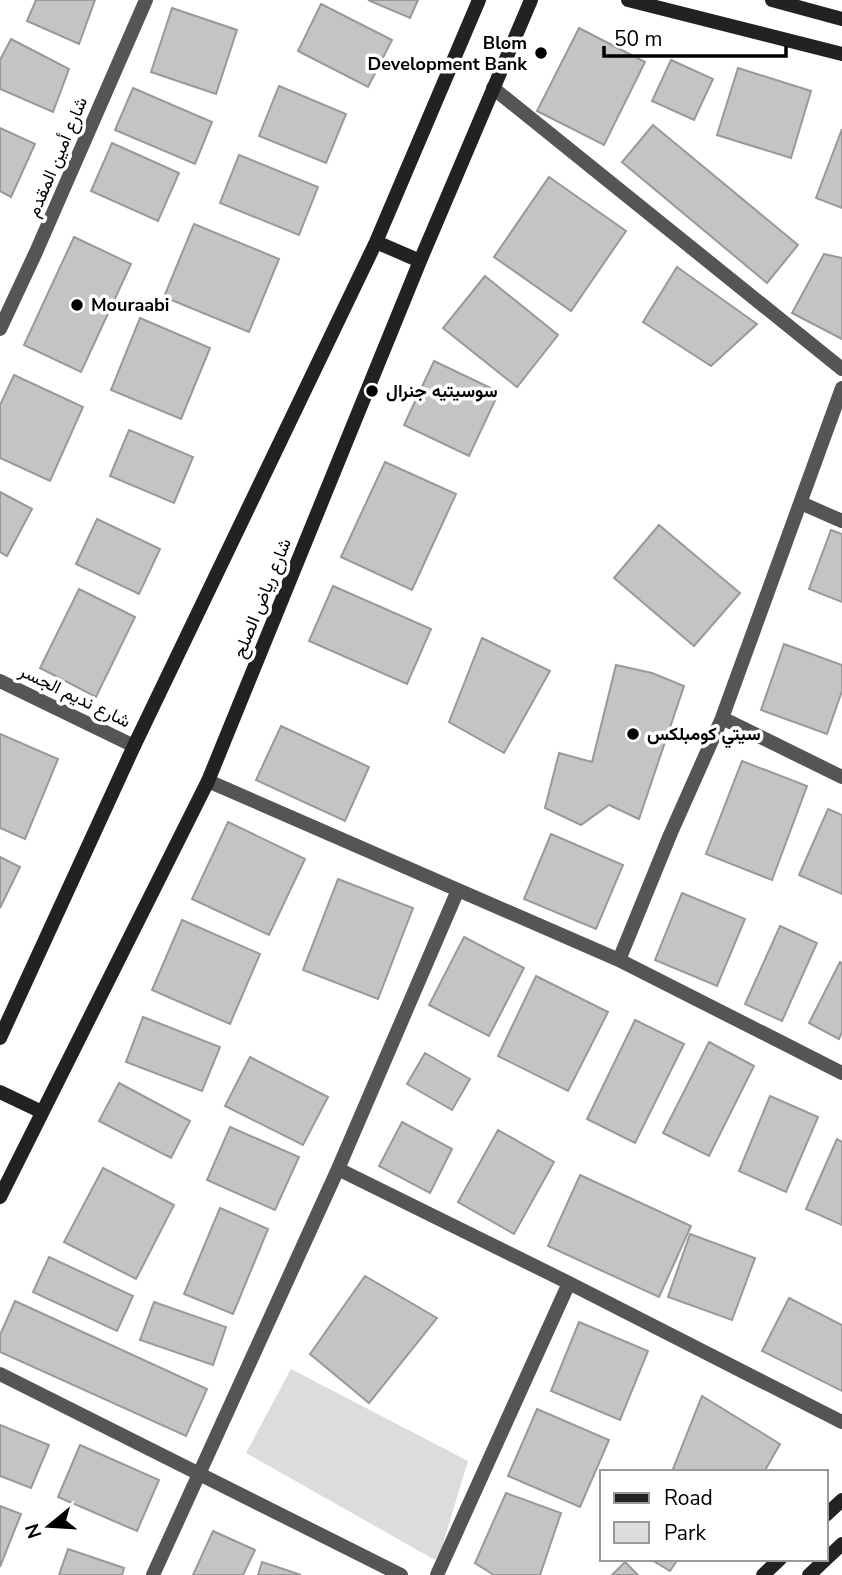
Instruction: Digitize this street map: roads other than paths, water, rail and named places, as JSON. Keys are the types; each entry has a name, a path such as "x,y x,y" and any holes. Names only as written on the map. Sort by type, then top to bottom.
{"street":[{"name":"شارع أمين المقدم","path":"0,329 42,240 146,0"},
{"path":"0,1038 134,746 376,242 479,0"},
{"name":"شارع رياض الصلح","path":"0,1197 208,780 420,261 531,0"},
{"path":"628,0 842,54"},
{"path":"772,0 842,19"},
{"path":"493,89 842,369"},
{"path":"376,242 420,261"},
{"path":"619,960 722,718 842,388"},
{"path":"802,503 842,521"},
{"name":"شارع نديم الجسر","path":"0,681 134,746"},
{"path":"722,718 842,777"},
{"path":"208,780 619,960 842,1073"},
{"path":"153,1575 338,1169 458,890"},
{"path":"0,1091 42,1112"},
{"path":"338,1169 842,1422"},
{"path":"437,1575 569,1283"},
{"path":"0,1374 401,1575"},
{"path":"828,1513 842,1500"},
{"path":"828,1557 842,1544"},
{"path":"763,1575 778,1561"},
{"path":"809,1575 824,1561"}],"place":[{"name":"Blom Development Bank","path":"541,53"},
{"name":"Mouraabi","path":"77,305"},
{"name":"سوسيتيه جنرال","path":"372,391"},
{"name":"سيتي كومبلكس","path":"633,734"}]}
